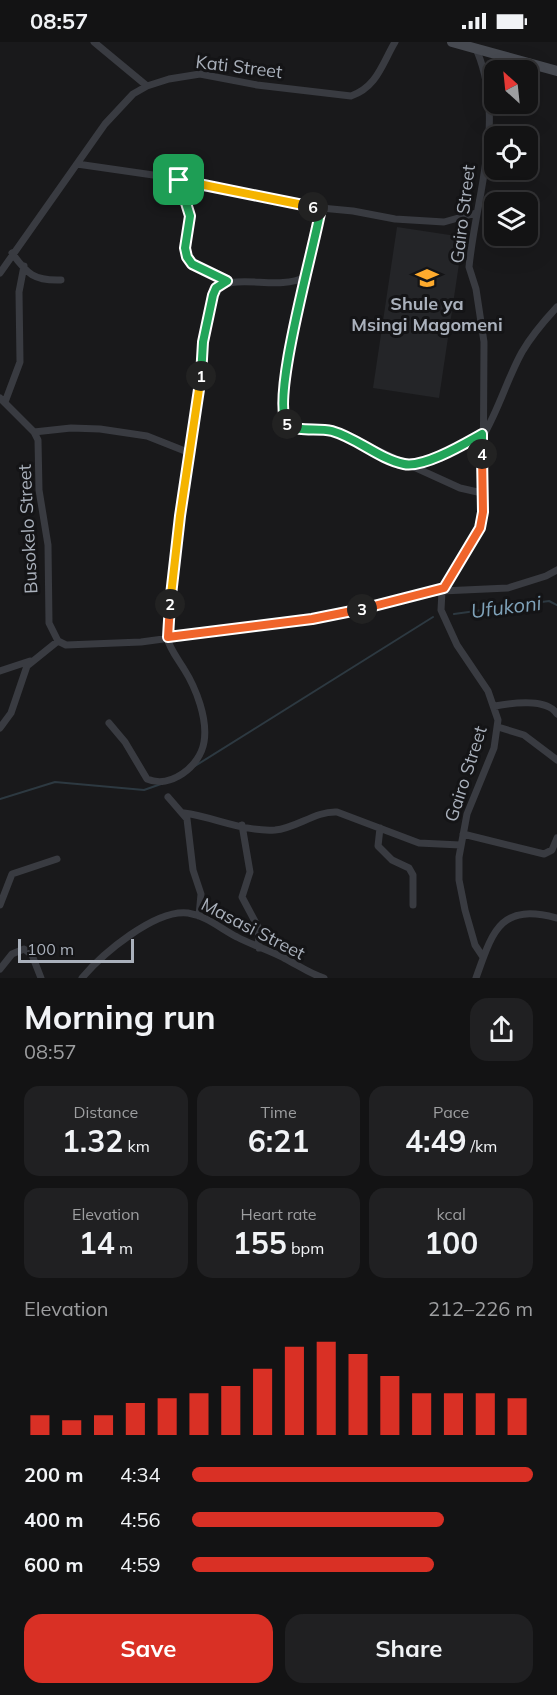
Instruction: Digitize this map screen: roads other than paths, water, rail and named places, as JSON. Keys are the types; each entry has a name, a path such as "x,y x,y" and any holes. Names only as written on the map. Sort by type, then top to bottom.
{"street":[{"path":"94,42 147,86"},
{"name":"Kati Street","path":"0,273 3,264 118,107 147,86 169,79 200,74 257,86 351,96 362,92 373,83 395,42"},
{"path":"452,42 557,71"},
{"name":"Gairo Street","path":"480,48 489,89 491,116 469,267 476,289 484,342 483,512 480,528 442,591 441,610 457,645 489,691 495,706 498,727 494,748 467,814 460,845 459,880 472,935 483,957"},
{"path":"77,164 179,180 321,208 425,222 444,222 476,213"},
{"path":"179,180 190,216 185,248 192,264 227,281 276,285 305,277"},
{"path":"321,208 316,242 305,277 284,384 282,415 285,423 296,429 337,432 460,488 482,493"},
{"path":"12,253 31,276 40,280 61,280"},
{"path":"24,266 19,292 20,362 2,400 34,432 70,428 113,431 147,436 190,453"},
{"path":"109,723 125,742 148,780 160,783 168,781 192,766 198,758 204,735 198,698 168,637 173,564 200,386 203,342 213,295 216,288 227,281"},
{"path":"406,465 430,459 482,436 501,403 522,353 534,334 557,307"},
{"name":"Busokelo Street","path":"34,432 39,444 39,490 48,545 50,623 58,641"},
{"path":"0,728 11,713 25,669 58,641 76,646 141,642 320,617 442,591 508,588 546,576 557,570"},
{"path":"0,671 32,661"},
{"path":"495,706 516,703 548,706 557,714"},
{"path":"498,727 524,735 557,760"},
{"path":"168,797 184,813 190,833 193,870 201,894 199,916"},
{"path":"184,813 242,825 280,829 331,812 420,843 460,845"},
{"path":"242,825 250,872 242,897 258,927 259,948"},
{"path":"380,828 378,846 392,860 409,868 412,875 412,905"},
{"path":"463,834 544,854 552,850 557,838"},
{"path":"0,905 12,874 57,859"},
{"path":"476,978 483,957 497,930 510,916 528,912 557,918"},
{"name":"Masasi Street","path":"82,978 97,962 130,935 154,921 177,914 199,916 259,948 283,957 311,977 324,978"},
{"path":"0,969 12,954 24,949 32,955 41,978"}],"waterway":[{"name":"Ufukoni","path":"454,614 549,601 557,605"},
{"path":"195,766 433,617"},
{"path":"0,799 55,782 144,790 161,784"}],"place":[{"name":"Shule ya Msingi Magomeni","path":"427,278"}]}
